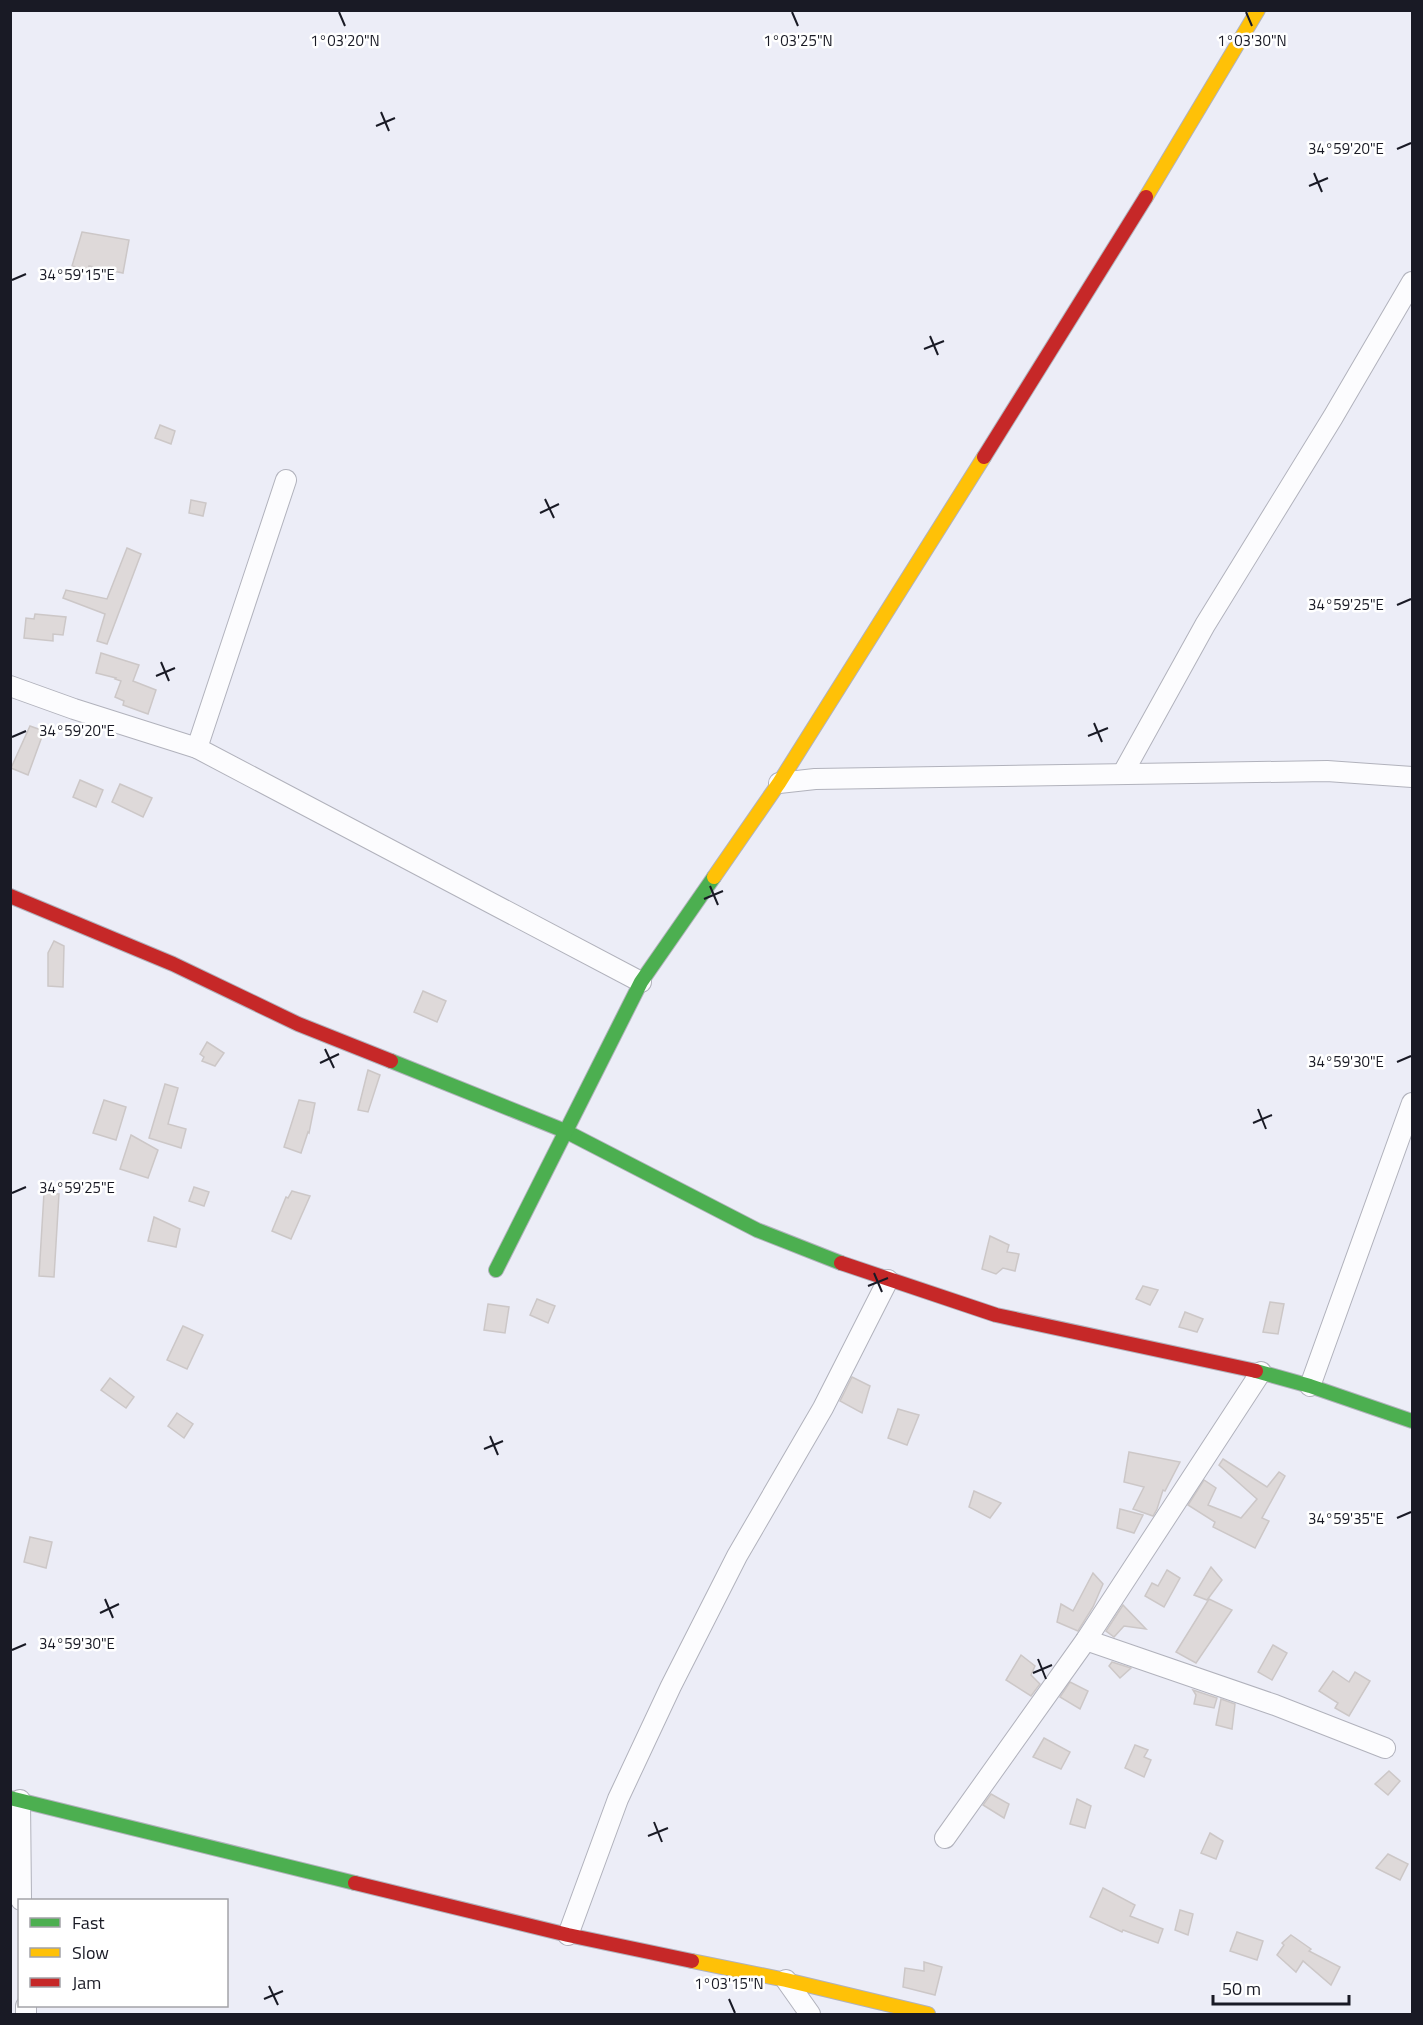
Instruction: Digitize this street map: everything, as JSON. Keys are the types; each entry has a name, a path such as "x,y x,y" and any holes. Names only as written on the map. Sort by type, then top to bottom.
{"street":[{"path":"496,1270 640,982 779,783 1117,245 1258,10"},
{"path":"1123,773 1205,625 1413,282"},
{"path":"197,748 286,480"},
{"path":"10,686 197,748 640,982"},
{"path":"779,783 815,779 1327,771 1413,777"},
{"path":"10,896 173,964 298,1024 565,1131 757,1230 888,1280 996,1315 1261,1372 1413,1421"},
{"path":"1310,1386 1413,1103"},
{"path":"568,1935 618,1799 671,1686 737,1556 823,1408 888,1280"},
{"path":"945,1838 1086,1640 1261,1372"},
{"path":"1086,1640 1275,1704 1385,1748"},
{"path":"21,1899 15,1799 568,1935 786,1980 928,2014"},
{"path":"786,1980 810,2014"}],"building":[{"path":"82,232 129,240 123,273 89,266 88,270 72,266"},
{"path":"160,425 175,431 171,444 155,438"},
{"path":"191,500 206,503 203,516 189,513"},
{"path":"127,548 141,554 107,644 97,641 105,614 63,598 66,590 107,599"},
{"path":"35,614 66,617 63,635 53,634 53,641 24,638 26,618 34,619"},
{"path":"101,653 139,665 133,681 156,690 148,714 123,705 124,701 115,697 121,681 96,673"},
{"path":"30,726 44,731 28,775 11,768"},
{"path":"80,780 103,790 96,807 73,797"},
{"path":"120,784 152,798 143,817 112,802"},
{"path":"54,941 64,946 63,987 48,986 48,953"},
{"path":"423,991 446,1001 437,1022 414,1012"},
{"path":"207,1042 224,1053 215,1066 202,1061 204,1057 200,1054"},
{"path":"368,1070 380,1075 368,1112 358,1110"},
{"path":"165,1084 178,1088 168,1124 186,1129 181,1148 149,1138"},
{"path":"104,1100 126,1107 116,1140 93,1133"},
{"path":"299,1100 315,1103 309,1133 301,1153 284,1147"},
{"path":"131,1135 158,1150 148,1178 120,1169"},
{"path":"194,1187 209,1192 204,1206 189,1201"},
{"path":"292,1191 310,1196 291,1239 272,1231 286,1197 288,1198"},
{"path":"44,1193 59,1194 54,1277 39,1276"},
{"path":"154,1217 180,1229 176,1247 148,1241"},
{"path":"990,1236 1009,1245 1007,1252 1019,1254 1015,1271 1003,1268 996,1274 982,1269"},
{"path":"1143,1286 1158,1290 1150,1305 1136,1299"},
{"path":"537,1299 555,1306 548,1323 530,1315"},
{"path":"1270,1302 1284,1304 1278,1334 1263,1332"},
{"path":"488,1304 509,1307 505,1333 484,1330"},
{"path":"1185,1312 1203,1319 1197,1332 1179,1327"},
{"path":"183,1326 203,1335 187,1369 167,1360"},
{"path":"852,1377 870,1386 862,1413 840,1401"},
{"path":"110,1378 134,1397 126,1408 101,1390"},
{"path":"898,1409 919,1415 907,1445 888,1438"},
{"path":"177,1413 193,1424 184,1438 168,1426"},
{"path":"1129,1452 1180,1462 1165,1491 1163,1490 1153,1516 1133,1509 1144,1487 1124,1482"},
{"path":"1223,1459 1267,1487 1279,1472 1285,1476 1262,1518 1269,1521 1255,1548 1213,1527 1215,1522 1188,1505 1204,1480 1216,1488 1208,1505 1241,1518 1257,1499 1219,1465"},
{"path":"974,1491 1001,1503 990,1518 969,1507"},
{"path":"1120,1509 1143,1515 1134,1533 1117,1528"},
{"path":"30,1537 52,1542 46,1568 24,1562"},
{"path":"1211,1567 1222,1580 1207,1600 1194,1595"},
{"path":"1167,1570 1180,1578 1164,1607 1145,1596 1152,1583 1158,1586"},
{"path":"1093,1573 1103,1584 1093,1607 1078,1631 1057,1622 1061,1604 1073,1611"},
{"path":"1209,1599 1232,1610 1196,1663 1176,1652"},
{"path":"1123,1605 1146,1629 1124,1626 1114,1637 1106,1631"},
{"path":"1273,1645 1287,1653 1272,1680 1258,1672"},
{"path":"1021,1655 1035,1666 1031,1675 1040,1684 1031,1696 1006,1680"},
{"path":"1112,1662 1131,1668 1120,1678 1109,1666"},
{"path":"1333,1671 1349,1682 1355,1672 1370,1681 1349,1716 1335,1708 1338,1703 1319,1691"},
{"path":"1070,1682 1088,1691 1080,1709 1060,1697"},
{"path":"1193,1690 1217,1698 1214,1708 1194,1704 1196,1695"},
{"path":"1221,1699 1235,1704 1232,1729 1216,1725"},
{"path":"1044,1738 1070,1752 1061,1769 1033,1757"},
{"path":"1135,1745 1148,1750 1144,1757 1151,1760 1144,1777 1125,1768"},
{"path":"1389,1771 1400,1781 1388,1795 1375,1784"},
{"path":"991,1794 1009,1804 1004,1818 983,1805"},
{"path":"1077,1799 1091,1806 1085,1828 1070,1824"},
{"path":"1210,1833 1223,1841 1216,1859 1201,1853"},
{"path":"1388,1854 1408,1864 1400,1880 1376,1868"},
{"path":"1103,1888 1135,1905 1130,1916 1163,1929 1158,1943 1123,1930 1122,1932 1090,1917"},
{"path":"1180,1910 1193,1914 1188,1935 1175,1930"},
{"path":"1237,1932 1263,1941 1257,1960 1230,1951"},
{"path":"1291,1935 1311,1949 1309,1951 1340,1967 1331,1985 1303,1961 1296,1972 1277,1955 1284,1945 1282,1943"},
{"path":"924,1962 942,1967 935,1995 903,1987 905,1968 924,1971"}],"traffic: fast":[{"path":"496,1270 641,982 714,877"},
{"path":"391,1061 565,1131 757,1230 841,1263"},
{"path":"1256,1371 1310,1386 1412,1421"},
{"path":"10,1798 355,1883"}],"traffic: slow":[{"path":"1146,197 1258,10"},
{"path":"714,877 779,783 984,457"},
{"path":"692,1961 786,1980 928,2014"}],"traffic: jam":[{"path":"984,457 1146,197"},
{"path":"10,896 173,964 298,1024 391,1061"},
{"path":"841,1263 996,1315 1256,1371"},
{"path":"355,1883 568,1935 692,1961"}]}
